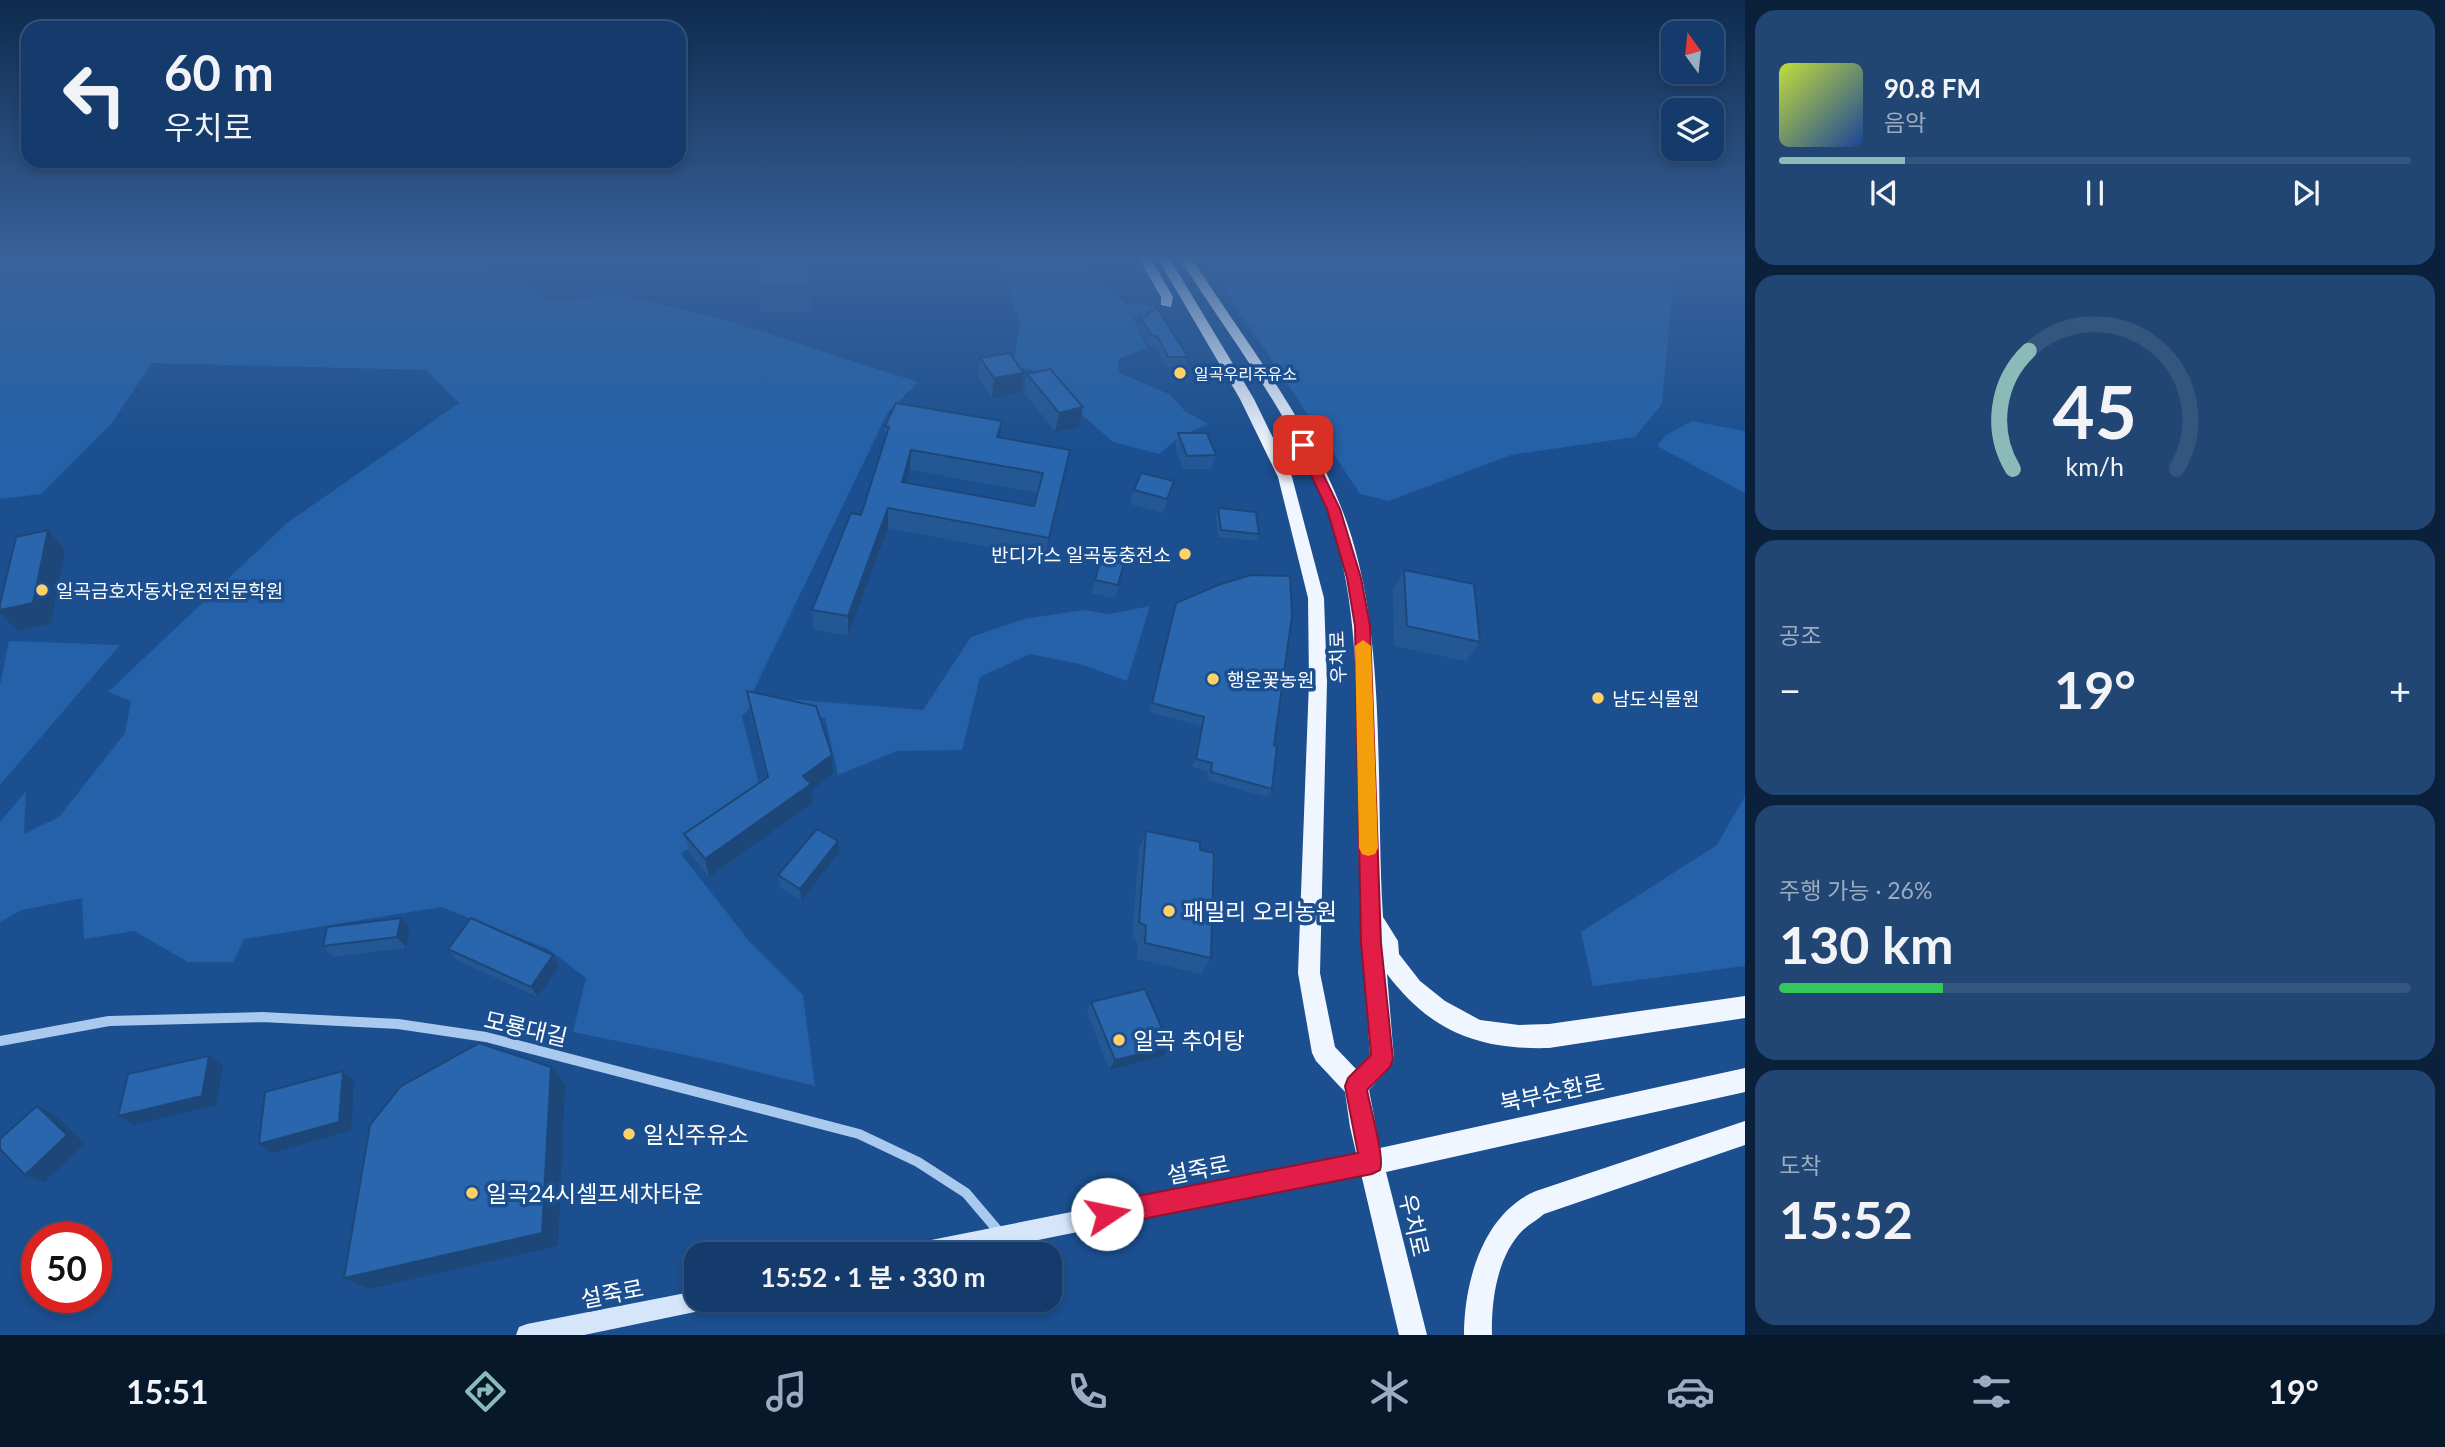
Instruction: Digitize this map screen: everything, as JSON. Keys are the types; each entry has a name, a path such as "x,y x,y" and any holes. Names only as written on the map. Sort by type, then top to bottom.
{"main road":[{"name":"우치로","path":"1201,321 1247,399 1285,477 1316,598 1318,682 1308,973 1324,1053 1356,1086 1362,1127 1413,1335"},
{"name":"우치로","path":"1227,321 1282,406 1324,485 1354,578 1363,626 1370,917 1382,1059 1356,1086"},
{"path":"1370,917 1387,941 1388,958 1412,989 1437,1009 1478,1031 1519,1037 1549,1036 1745,1007"},
{"name":"북부순환로","path":"1372,1162 1510,1129 1745,1080"},
{"path":"1478,1335 1482,1287 1496,1251 1511,1223 1536,1204 1745,1133"},
{"name":"설죽로","path":"970,1242 1372,1162"},
{"name":"설죽로","path":"527,1335 684,1304"}],"street":[{"name":"모룡대길","path":"0,1041 109,1021 262,1017 398,1024 486,1037 859,1134 918,1162 966,1194 1001,1235"}],"shaded area":[{"path":"0,321 729,321 918,382 888,412 751,696 923,710 971,637 1024,619 1083,610 1110,614 1150,606 1127,681 1080,664 1030,654 980,677 962,750 897,751 838,775 825,718 752,706 742,716 762,796 681,854 749,941 803,995 815,1086 700,1058 573,1032 586,978 548,949 441,907 244,939 233,962 188,962 134,931 84,939 82,898 22,910 0,922 0,822 26,791 24,834 59,817 125,733 131,701 108,692 287,523 459,403 426,370 152,363 111,424 41,494 0,499"},
{"path":"1019,321 1135,321 1147,348 1118,359 1119,373 1169,394 1185,411 1208,424 1181,436 1159,454 1113,442 1062,397 1041,372 1013,366"},
{"path":"1246,321 1669,321 1662,404 1635,437 1511,455 1389,501 1360,494"},
{"path":"1692,421 1745,431 1745,493 1657,446 1666,435"},
{"path":"9,641 120,645 0,785 0,685"},
{"path":"1745,796 1745,966 1593,986 1581,932 1717,845"}],"building":[{"path":"1143,321 1165,321 1188,357 1168,357 1157,336 1152,336"},
{"path":"1009,353 1024,373 994,378 980,358"},
{"path":"1050,369 1083,407 1059,413 1027,374"},
{"path":"896,403 1002,421 997,437 1070,450 1049,538 888,508 848,616 812,610 851,513 861,515 889,427 885,426","holes":["911,450 1043,473 1034,506 902,482"]},
{"path":"1178,433 1207,433 1216,455 1187,456"},
{"path":"1141,473 1174,481 1167,499 1134,490"},
{"path":"1218,508 1256,512 1259,534 1221,530"},
{"path":"48,530 33,603 0,610 16,537"},
{"path":"1103,551 1126,556 1118,585 1095,580"},
{"path":"1404,570 1474,584 1480,642 1407,626"},
{"path":"1251,575 1290,576 1292,616 1274,745 1277,746 1272,789 1211,772 1212,763 1196,759 1204,717 1152,703 1176,603 1218,585"},
{"path":"747,691 816,706 832,755 803,776 811,784 705,859 684,834 768,777"},
{"path":"817,829 838,841 800,889 778,875"},
{"path":"1146,831 1200,842 1200,850 1214,853 1211,958 1145,943 1146,926 1139,922"},
{"path":"401,918 397,937 323,946 327,927"},
{"path":"471,918 553,955 531,987 448,949"},
{"path":"1145,989 1170,1047 1115,1060 1091,1002"},
{"name":"일곡24시셀프세차타운","path":"479,1043 551,1067 542,1233 344,1278 370,1125 401,1086"},
{"path":"209,1056 202,1096 118,1116 128,1074"},
{"path":"343,1071 339,1122 259,1144 265,1092"},
{"path":"37,1106 67,1135 25,1175 0,1149 0,1139"}],"slow traffic":[{"path":"1363,646 1368,848"}],"place":[{"name":"일곡우리주유소","path":"1180,373"},
{"name":"반디가스 일곡동충전소","path":"1185,554"},
{"name":"일곡금호자동차운전전문학원","path":"42,590"},
{"name":"행운꽃농원","path":"1213,679"},
{"name":"남도식물원","path":"1598,698"},
{"name":"패밀리 오리농원","path":"1169,911"},
{"name":"일곡 추어탕","path":"1119,1040"},
{"name":"일신주유소","path":"629,1134"},
{"name":"일곡24시셀프세차타운","path":"472,1193"}],"route":[{"path":"1107,1214 1372,1162 1362,1127 1356,1086 1382,1059 1371,943 1363,626 1354,578 1334,509 1303,445"}]}
